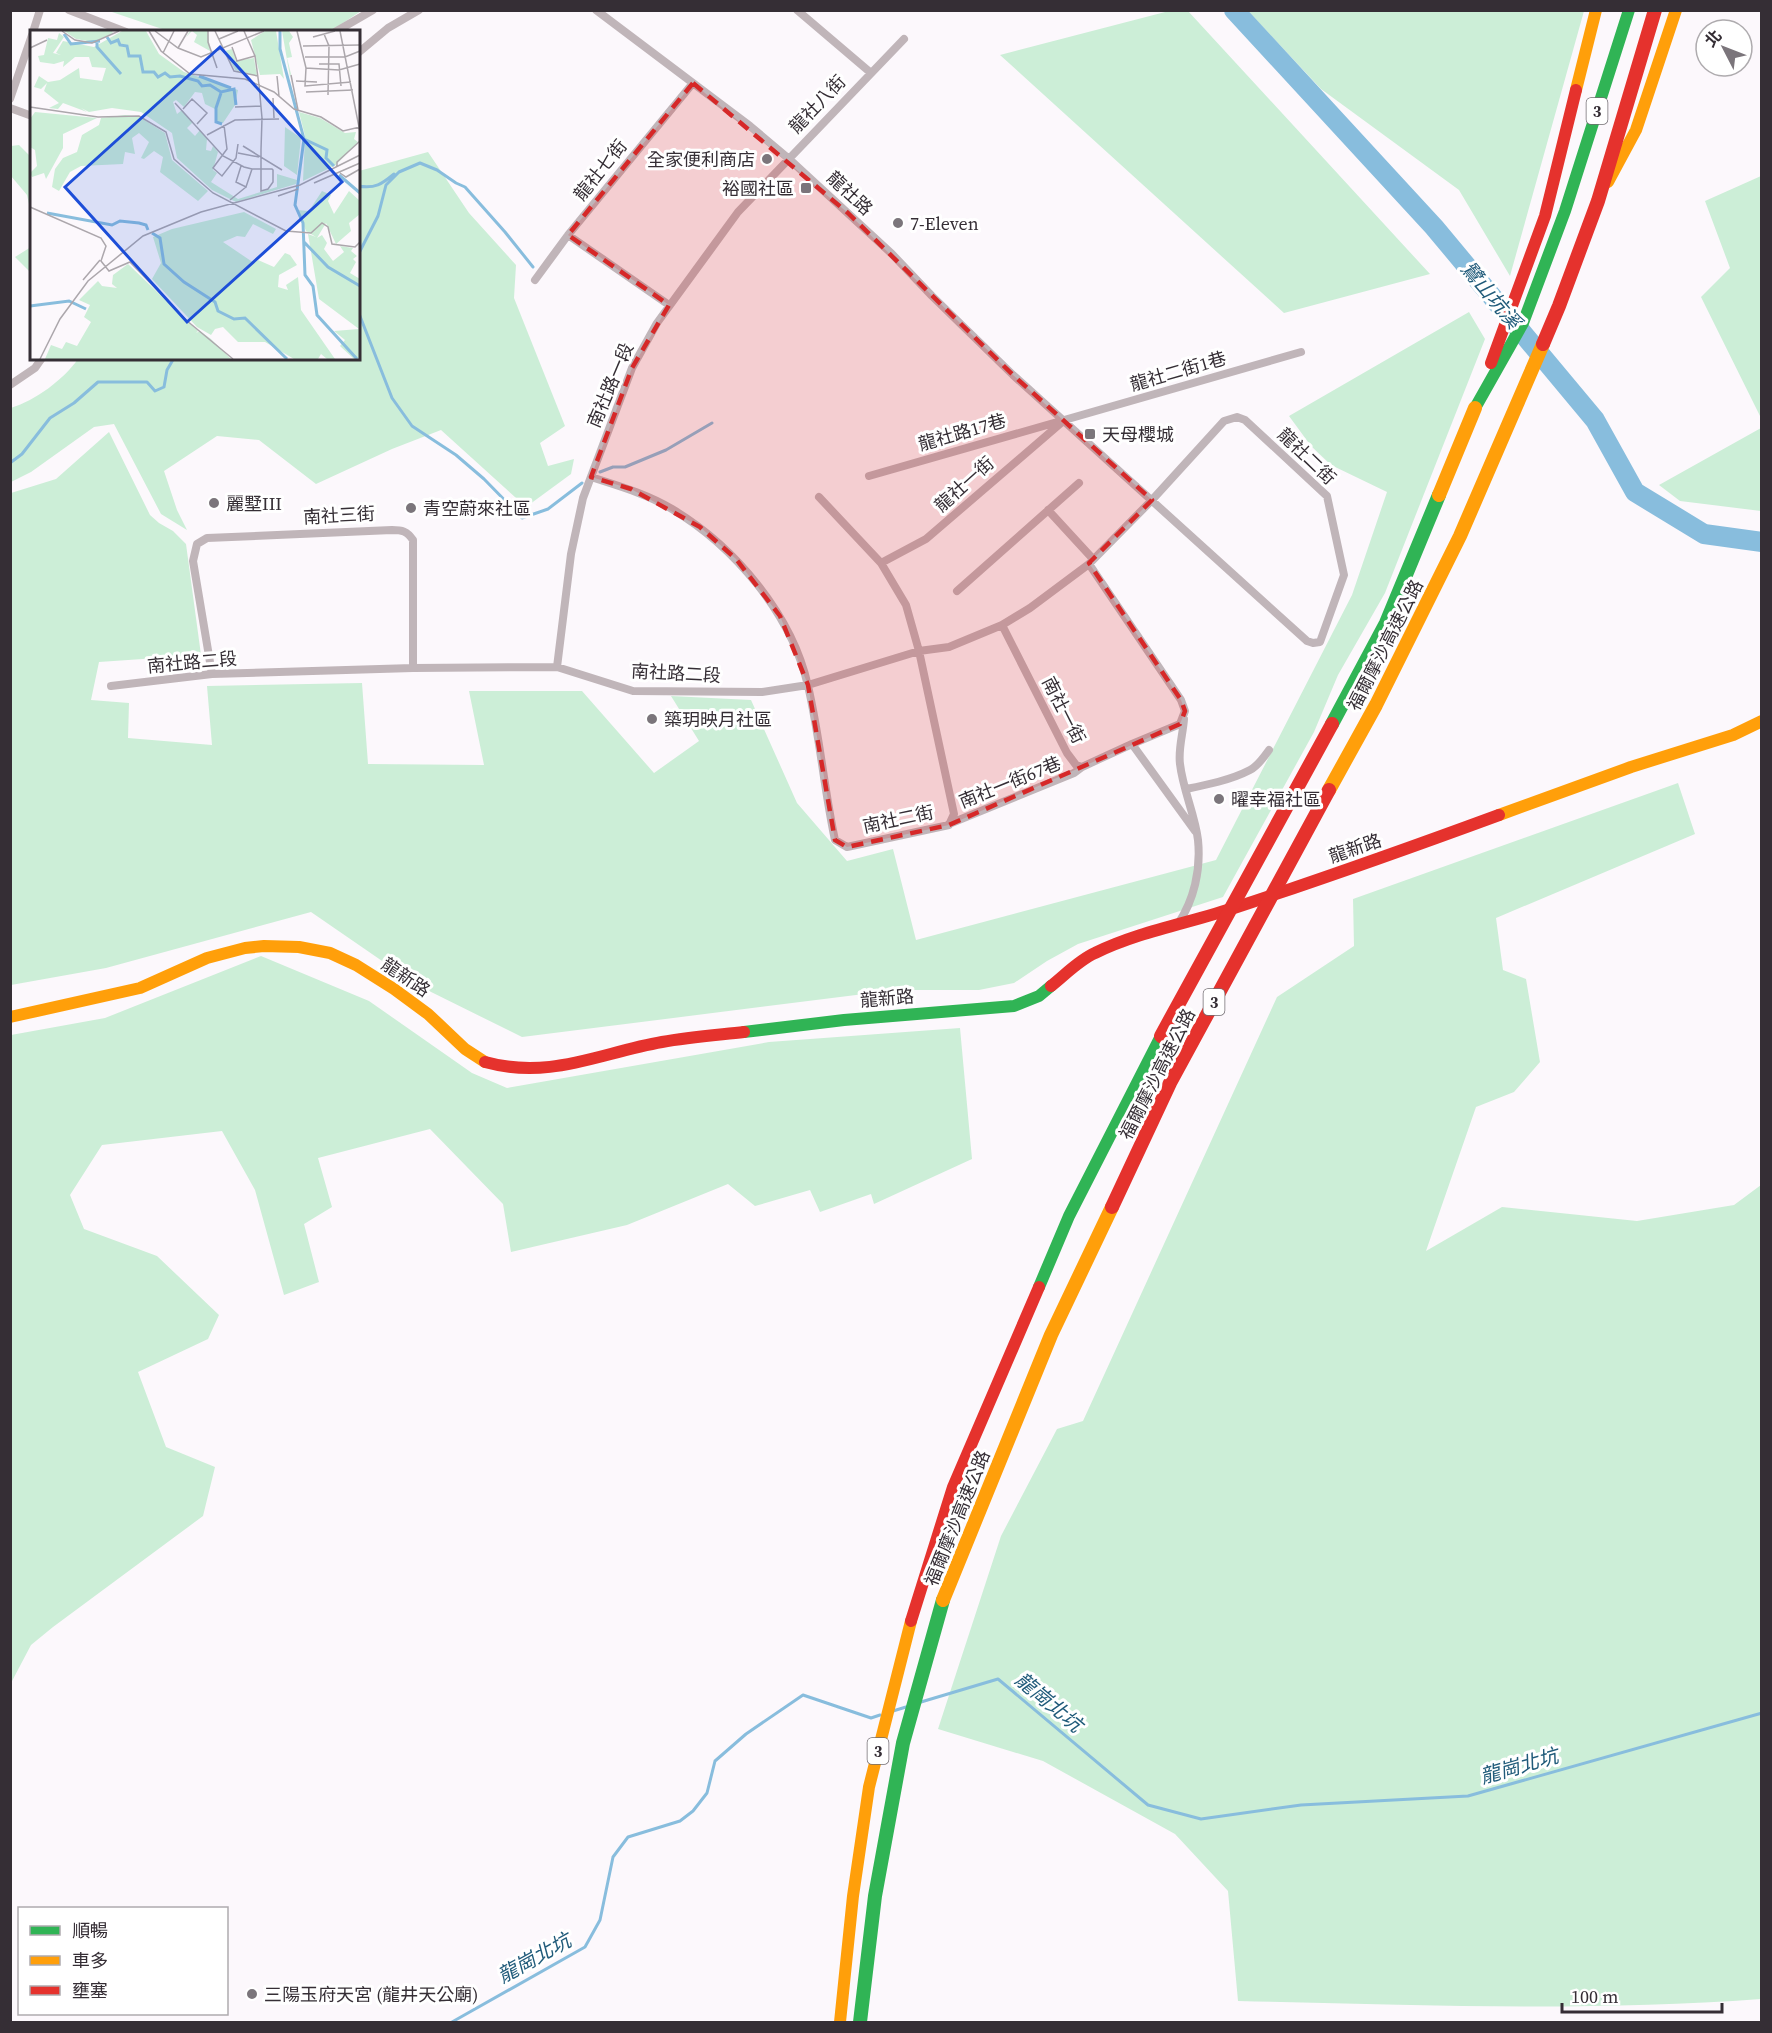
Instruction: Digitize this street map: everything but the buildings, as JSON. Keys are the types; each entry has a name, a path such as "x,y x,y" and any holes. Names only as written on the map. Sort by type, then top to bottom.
{"main road":[{"path":"1475,408 1545,216 1596,10"},
{"name":"福爾摩沙高速公路","path":"840,2022 869,1787 917,1597 953,1487 1069,1216 1161,1036 1386,623 1475,408 1523,323 1565,211 1629,10"},
{"name":"福爾摩沙高速公路","path":"860,2022 875,1896 903,1743 942,1604 989,1485 1051,1335 1170,1083 1376,705 1460,536 1559,306 1598,201 1655,10"},
{"path":"1598,201 1636,130 1676,10"},
{"name":"龍新路","path":"10,1017 140,988 207,958 245,948 299,947 330,953 356,965 428,1014 465,1049 485,1062 511,1068 550,1068 661,1042 844,1020 1014,1006 1039,996 1092,954 1113,945 1227,911 1362,865 1630,767 1733,735 1761,721"}],"street":[{"path":"33,30 40,10"},
{"path":"69,10 121,30"},
{"path":"338,30 373,10"},
{"path":"360,51 388,28 419,10"},
{"name":"龍社路","path":"596,10 750,126 788,158 892,254 1013,375 1064,421"},
{"name":"龍社八街","path":"797,10 871,73"},
{"path":"10,99 30,39"},
{"name":"龍社八街","path":"788,158 904,39"},
{"name":"龍社七街","path":"535,280 568,235 693,83"},
{"path":"10,108 30,115"},
{"name":"南社路一段","path":"557,667 571,554 583,498 632,368 669,305 738,212 788,158"},
{"path":"568,235 669,305"},
{"name":"龍社二街1巷","path":"1064,421 1301,352"},
{"path":"10,385 36,368 41,360"},
{"name":"龍社二街","path":"1064,421 1306,640 1313,643 1320,642 1344,574 1327,496 1245,420 1237,417 1224,421 1152,500"},
{"name":"龍社路17巷","path":"869,476 1064,421"},
{"name":"龍社一街","path":"881,563 926,538 1064,421"},
{"name":"南社二街","path":"591,477 631,489 670,507 700,527 736,559 780,616 795,647 808,685 836,840 847,847 949,825 954,814 919,651 906,605 881,563 819,497"},
{"path":"957,591 1079,483"},
{"name":"南社路二段","path":"111,686 212,674 413,668 557,667 633,691 762,692 808,685 919,651 949,647 1002,625 1044,598 1091,561 1152,500"},
{"path":"1048,510 1091,561 1181,700 1185,711 1180,763 1197,836 1196,885 1186,912 1178,924"},
{"name":"南社三街","path":"212,674 194,561 197,544 207,538 392,530 402,530 409,534 412,540 413,668"},
{"name":"南社一街","path":"1002,625 1071,760 1076,765 1082,767 1180,724 1184,719"},
{"path":"1132,744 1197,836"},
{"path":"1186,789 1251,770 1269,750"},
{"name":"南社一街67巷","path":"949,825 1074,773 1082,767"}],"highlighted area":[{"path":"693,83 848,213 1013,375 1152,500 1089,563 1181,700 1185,711 1180,724 949,825 847,847 835,840 808,685 780,616 736,559 700,527 631,489 591,477 632,368 669,305 568,235"}],"green space":[{"path":"109,11 361,11 331,30 165,30"},
{"path":"1169,11 1188,11 1430,274 1284,313 1000,55"},
{"path":"1248,11 1584,11 1510,276 1459,190 1321,89"},
{"path":"19,145 30,156 30,208 27,195 11,176 11,146"},
{"path":"428,152 469,213 516,265 514,298 565,426 540,443 548,466 574,459 571,474 526,507 441,430 392,449 316,484 259,440 217,436 164,471 177,510 187,530 161,514 114,424 94,427 31,472 11,482 11,408 30,400 48,388 77,360 360,360 360,171"},
{"path":"1761,176 1761,418 1701,297 1730,268 1705,201"},
{"path":"30,248 30,272 15,257"},
{"path":"1469,312 1485,339 1385,593 1338,675 1314,732 1223,897 1078,944 1014,983 979,990 896,990 522,1037 417,985 311,912 106,968 11,985 11,493 56,479 109,432 150,515 173,531 186,544 201,655 99,662 91,700 129,703 128,738 212,745 207,686 362,683 368,764 484,765 469,691 582,691 654,773 699,741 671,696 751,700 797,803 847,861 893,849 916,940 1216,860 1352,595 1387,492 1331,465 1311,446 1289,416"},
{"path":"1761,428 1761,511 1680,501 1659,485"},
{"path":"1678,783 1695,834 1496,918 1503,970 1526,979 1540,1062 1514,1092 1476,1107 1426,1251 1502,1207 1637,1221 1734,1205 1761,1185 1761,1999 1565,2006 1435,2006 1238,2001 1228,1891 1175,1834 1043,1761 938,1729 1001,1536 1057,1429 1083,1421 1277,997 1354,946 1353,899"},
{"path":"261,956 369,1001 472,1073 507,1088 769,1042 960,1028 972,1159 874,1204 871,1194 820,1212 810,1190 755,1206 728,1184 627,1225 511,1252 503,1204 430,1129 318,1158 332,1207 304,1224 319,1282 284,1295 255,1190 222,1131 102,1145 70,1195 84,1229 157,1256 219,1315 208,1339 138,1372 166,1447 215,1467 203,1516 31,1645 11,1683 11,1035 105,1018"}],"waterway":[{"name":"鷺山坑溪","path":"1234,10 1434,227 1595,420 1635,492 1704,534 1762,542"},
{"path":"360,251 378,216 386,185 399,172 420,163 437,170 465,187 533,267"},
{"path":"360,186 378,185 394,174"},
{"path":"360,316 392,398 412,426 456,455 484,479 522,518 548,509 582,483"},
{"path":"10,463 22,454 50,418 74,403 98,382 147,382 155,391 164,387 167,370 173,360"},
{"path":"600,472 613,467 625,467 666,450 712,423"},
{"name":"龍崗北坑","path":"921,1702 998,1679 1148,1805 1201,1819 1301,1805 1468,1796 1762,1713"},
{"name":"龍崗北坑","path":"452,2022 585,1947 600,1920 613,1857 628,1837 680,1821 693,1811 707,1793 715,1761 746,1734 803,1695 871,1718 880,1715"},
{"name":"龍崗北坑","path":"893,1711 906,1707"}],"traffic: fast":[{"path":"1475,408 1523,323 1565,211 1629,10"},
{"path":"1332,724 1386,623 1439,495"},
{"path":"744,1032 844,1020 1014,1006 1039,996 1051,986"},
{"path":"1039,1287 1069,1216 1161,1036"},
{"path":"860,2022 875,1896 903,1743 943,1600"}],"traffic: slow":[{"path":"1576,90 1596,10"},
{"path":"1608,182 1636,130 1676,10"},
{"path":"1329,790 1376,705 1460,536 1543,344"},
{"path":"1439,495 1475,408"},
{"path":"1499,815 1631,767 1733,735 1762,721"},
{"path":"10,1017 140,988 207,958 245,948 299,947 330,953 356,965 428,1014 465,1049 485,1062"},
{"path":"943,1600 1051,1335 1112,1207"},
{"path":"840,2022 853,1896 869,1787 911,1621"}],"traffic: jam":[{"path":"1543,344 1598,201 1655,10"},
{"path":"1491,363 1545,216 1576,90"},
{"path":"1161,1036 1332,724"},
{"path":"1112,1207 1170,1083 1329,790"},
{"path":"1051,986 1083,960 1112,945 1270,896 1499,815"},
{"path":"485,1062 509,1067 553,1066 662,1042 744,1032"},
{"path":"911,1621 953,1487 1039,1287"}],"place":[{"name":"全家便利商店","path":"767,159"},
{"name":"裕國社區","path":"806,188"},
{"name":"7-Eleven","path":"898,223"},
{"name":"天母櫻城","path":"1090,434"},
{"name":"麗墅III","path":"214,503"},
{"name":"青空蔚來社區","path":"411,508"},
{"name":"築玥映月社區","path":"652,719"},
{"name":"曜幸福社區","path":"1219,799"},
{"name":"三陽玉府天宮 (龍井天公廟)","path":"252,1994"}]}
